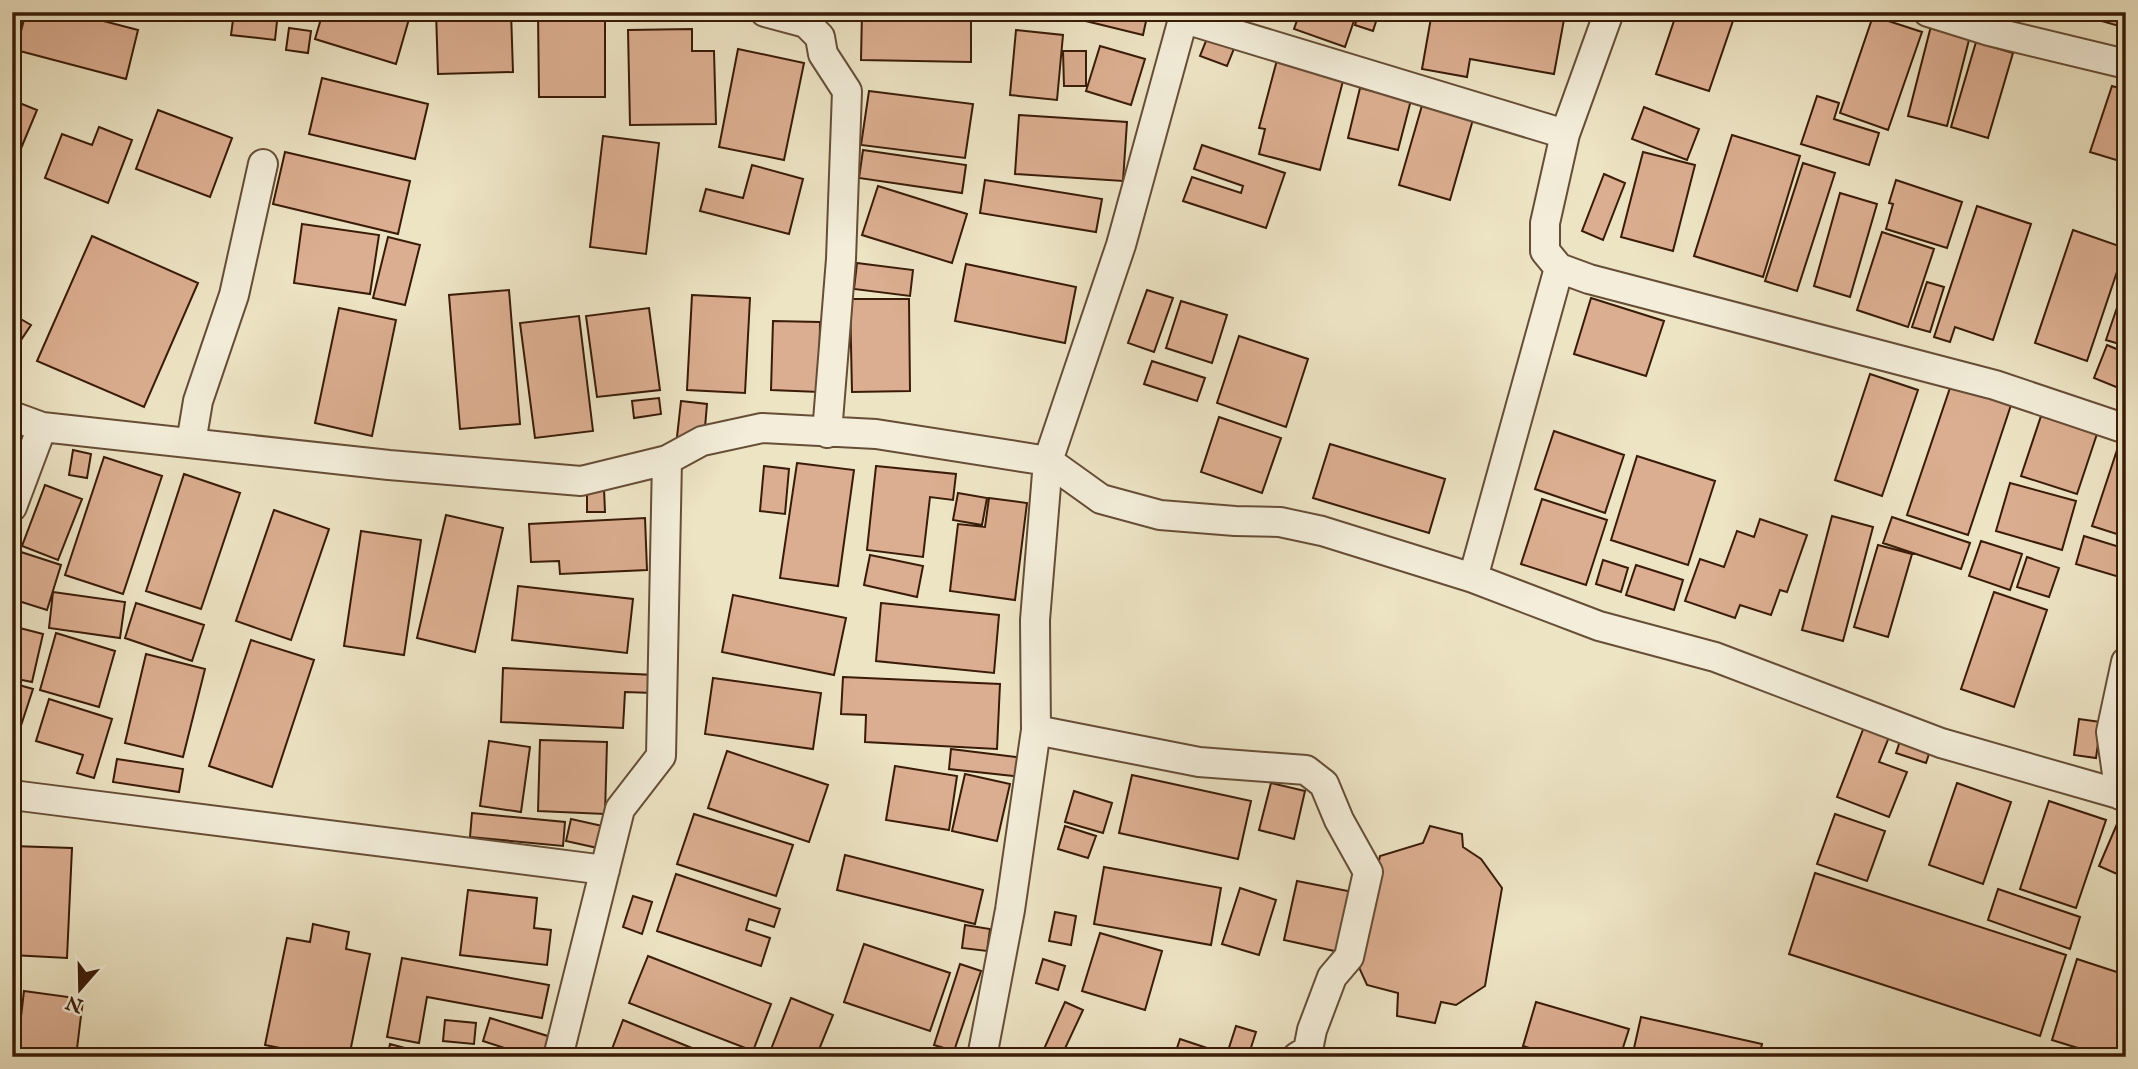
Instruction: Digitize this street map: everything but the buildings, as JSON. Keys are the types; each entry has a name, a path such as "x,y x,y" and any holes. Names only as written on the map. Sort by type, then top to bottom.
{"street":[{"path":"765,12 806,23 820,37 824,54 847,91 841,259 827,433"},
{"path":"1609,12 1565,134 1545,223 1545,251 1559,268 1589,279 1995,385 2126,429"},
{"path":"1928,12 1992,22 2126,64"},
{"path":"982,1057 1010,909 1036,730 1035,620 1048,461 1121,245 1185,16 1565,134"},
{"path":"191,443 198,401 234,295 263,164"},
{"path":"1473,579 1559,268"},
{"path":"12,416 42,427 389,466 581,481 667,460 702,441 762,428 876,434 1048,461 1101,499 1160,514 1280,522 1322,531 1473,579 1600,626 1715,657 1941,743 2123,795 2111,732 2126,662"},
{"path":"12,507 42,427"},
{"path":"558,1057 620,809 661,756 667,460"},
{"path":"1036,730 1199,762 1306,771 1324,784 1339,820 1368,872 1349,957 1332,977 1312,1030 1308,1050 1297,1057"},
{"path":"12,795 605,870"}]}
